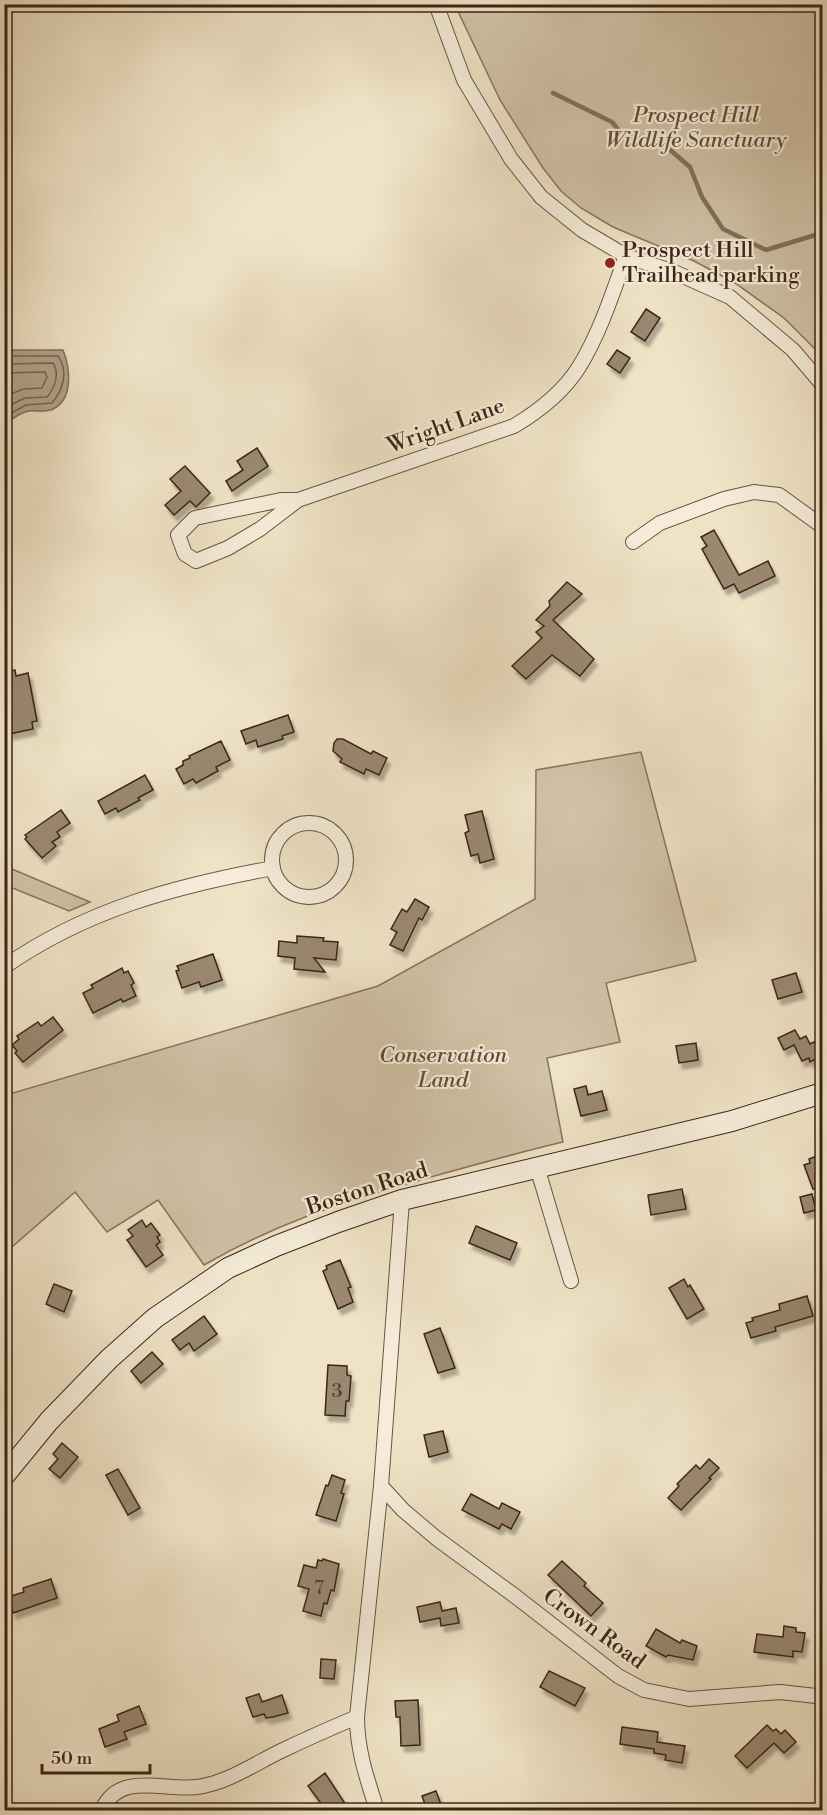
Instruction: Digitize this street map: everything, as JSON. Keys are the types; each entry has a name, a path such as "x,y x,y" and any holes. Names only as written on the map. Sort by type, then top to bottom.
{"main road":[{"name":"Boston Road","path":"4,1476 49,1420 110,1359 155,1318 228,1268 286,1242 402,1200 732,1122 822,1093"}],"street":[{"path":"436,4 464,80 511,159 541,197 582,230 627,256 674,272 730,297 793,350 822,384"},
{"name":"Wright Lane","path":"298,500 260,529 228,548 196,561 185,554 178,535 195,518 281,500 298,500 419,457 471,442 514,426 536,412 579,369 627,256"},
{"path":"633,543 660,524 724,499 754,492 779,495 822,526"},
{"path":"302,824 320,825 330,830 342,842 346,854 346,867 341,879 333,888 316,897 304,897 292,893 278,880 273,868 273,856 279,840 291,828 302,824"},
{"path":"4,967 63,933 108,911 202,881 273,868"},
{"path":"537,1167 571,1281"},
{"path":"377,1810 361,1760 357,1717 381,1486 402,1200"},
{"name":"Crown Road","path":"381,1486 403,1510 436,1538 609,1669 644,1690 689,1699 780,1692 822,1698"},
{"path":"102,1810 114,1793 129,1786 196,1787 218,1783 283,1750 357,1717"}],"green space":[{"name":"Prospect Hill Wildlife Sanctuary","path":"455,5 822,5 822,356 784,318 735,283 694,261 613,227 581,208 561,191 543,168 500,100"},
{"name":"Conservation Land","path":"641,752 696,961 606,983 620,1042 547,1058 563,1142 413,1182 332,1207 255,1238 204,1265 158,1200 107,1232 75,1192 5,1253 5,1085 13,1093 378,986 535,899 536,770"},
{"path":"4,866 90,902 69,911 5,885"}],"water":[{"path":"5,350 63,350 68,382 60,404 50,410 23,413 5,424"}],"building":[{"path":"646,309 660,318 645,341 631,332"},
{"path":"617,350 630,358 620,373 607,364"},
{"path":"257,448 268,466 232,491 226,481 243,470 237,461"},
{"path":"185,466 210,493 196,507 190,501 174,515 165,505 181,491 170,479"},
{"path":"714,530 739,575 768,561 775,576 739,593 734,584 724,589 702,549 707,546 701,537"},
{"path":"567,582 582,594 553,620 594,659 580,676 552,655 526,679 512,666 542,638 536,632 544,626 536,620 550,606 549,601"},
{"path":"15,670 16,676 28,673 37,721 32,722 33,729 9,734 4,711 4,672"},
{"path":"288,715 294,732 282,736 283,739 258,747 256,740 246,744 241,731"},
{"path":"337,739 343,739 371,754 373,751 387,758 379,775 366,769 364,774 340,762 342,759 333,751"},
{"path":"221,741 230,760 216,767 218,771 196,783 193,779 184,784 176,769 183,765 183,761 190,758 189,756"},
{"path":"145,775 153,790 118,812 116,808 105,814 98,801"},
{"path":"61,810 70,823 57,832 60,837 52,842 56,846 42,858 25,839 27,837 25,835"},
{"path":"482,811 494,859 480,863 478,854 471,856 465,833 469,831 465,815"},
{"path":"415,899 429,907 422,920 419,918 403,951 390,945 397,932 391,929 402,909 407,912"},
{"path":"297,936 324,938 323,941 338,942 336,960 314,958 325,972 294,969 295,958 278,956 279,941 297,943"},
{"path":"213,954 222,980 201,987 199,982 182,988 176,971 179,970 177,966"},
{"path":"122,968 124,973 128,971 134,983 131,985 136,996 123,1002 121,999 93,1013 83,993 93,988 91,985"},
{"path":"796,973 802,992 778,999 772,980"},
{"path":"53,1017 63,1030 23,1062 15,1053 17,1051 12,1045 19,1039 17,1036 38,1022 41,1026"},
{"path":"795,1030 800,1039 806,1036 810,1044 822,1038 822,1056 810,1062 809,1058 802,1061 794,1045 784,1050 778,1038"},
{"path":"696,1043 698,1060 679,1063 676,1046"},
{"path":"586,1086 588,1095 602,1091 607,1110 581,1116 574,1089"},
{"path":"822,1154 822,1186 813,1189 804,1165 810,1163 809,1159"},
{"path":"682,1189 686,1209 651,1215 648,1195"},
{"path":"812,1194 816,1210 804,1213 800,1197"},
{"path":"142,1220 146,1227 151,1223 160,1235 157,1237 160,1242 156,1245 163,1255 146,1267 127,1240 133,1236 128,1230"},
{"path":"476,1226 517,1243 510,1260 469,1243"},
{"path":"340,1260 351,1287 348,1288 353,1302 338,1309 323,1271 327,1269 326,1266"},
{"path":"684,1279 704,1309 687,1319 669,1288"},
{"path":"54,1284 72,1291 64,1312 46,1304"},
{"path":"807,1296 813,1316 775,1327 776,1331 751,1338 746,1323 753,1321 752,1318 780,1310 779,1304"},
{"path":"204,1316 217,1334 194,1351 189,1343 180,1350 172,1340"},
{"path":"440,1328 455,1368 438,1373 424,1334"},
{"path":"152,1352 163,1364 141,1383 131,1371"},
{"path":"328,1365 347,1366 347,1375 351,1376 345,1416 325,1415"},
{"path":"443,1431 448,1452 429,1457 424,1435"},
{"path":"62,1443 78,1457 60,1478 49,1469 58,1459 53,1454"},
{"path":"709,1459 719,1468 681,1510 668,1498 679,1486 677,1484 696,1465 700,1469"},
{"path":"118,1469 140,1508 128,1515 106,1475"},
{"path":"332,1475 345,1480 341,1493 344,1494 336,1521 316,1515 326,1485 328,1486"},
{"path":"471,1494 499,1509 502,1503 520,1512 511,1529 502,1524 499,1529 462,1510"},
{"path":"323,1559 339,1564 334,1591 331,1590 327,1604 324,1603 321,1616 303,1611 309,1589 298,1586 304,1565 316,1568 318,1560"},
{"path":"562,1561 586,1583 584,1586 603,1603 591,1616 548,1575"},
{"path":"51,1579 57,1598 13,1613 8,1597 24,1592 23,1588"},
{"path":"440,1602 442,1611 456,1608 459,1623 441,1626 440,1618 420,1622 417,1607"},
{"path":"784,1626 796,1628 796,1632 805,1633 802,1652 793,1651 793,1657 754,1652 757,1634 783,1637"},
{"path":"656,1629 680,1643 682,1640 697,1646 693,1660 668,1655 666,1657 646,1646"},
{"path":"321,1659 336,1660 334,1679 320,1678"},
{"path":"549,1671 585,1688 575,1706 540,1687"},
{"path":"259,1694 262,1702 282,1695 288,1713 266,1718 264,1714 253,1717 246,1698"},
{"path":"418,1700 420,1745 401,1746 400,1717 396,1717 395,1701"},
{"path":"139,1706 146,1724 124,1732 127,1739 105,1747 99,1729 119,1721 117,1715"},
{"path":"767,1725 773,1731 776,1729 781,1734 785,1730 796,1742 784,1753 774,1743 747,1768 735,1756"},
{"path":"622,1727 658,1732 657,1742 685,1746 682,1763 665,1760 666,1755 654,1753 654,1749 620,1744"},
{"path":"325,1773 346,1805 339,1810 326,1810 308,1786"},
{"path":"436,1791 443,1810 427,1810 422,1796"}],"waterway":[{"path":"553,93 612,122 623,136 642,139 669,149 690,167 702,197 723,229 766,250 822,233"}],"place":[{"name":"Prospect Hill Trailhead parking","path":"610,263"}]}
